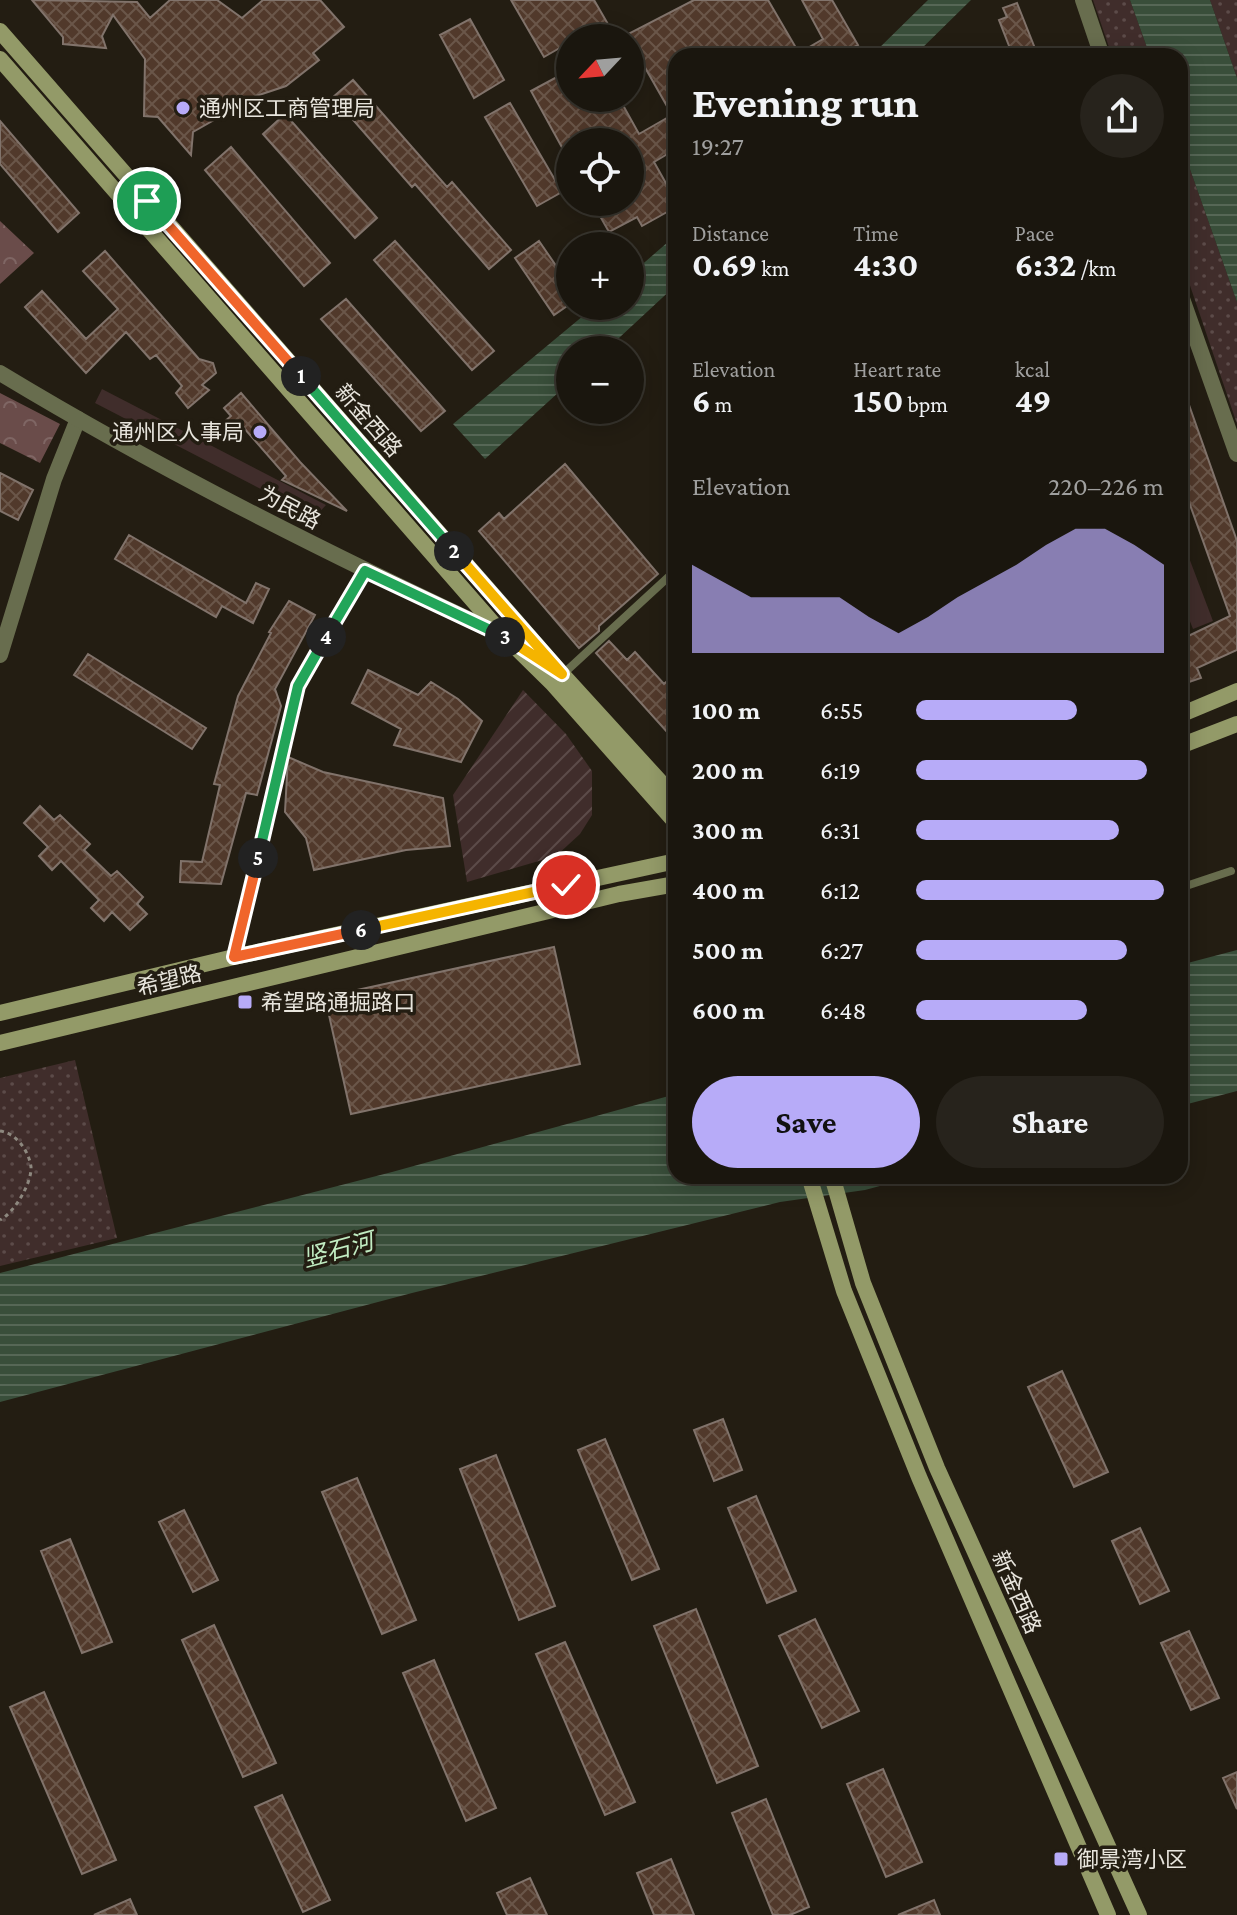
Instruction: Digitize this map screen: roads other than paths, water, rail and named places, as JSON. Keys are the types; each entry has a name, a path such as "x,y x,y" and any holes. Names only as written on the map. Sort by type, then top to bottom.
{"main road":[{"name":"新金西路","path":"0,31 557,679 668,813"},
{"name":"新金西路","path":"0,59 504,636"},
{"name":"新金西路","path":"557,679 668,791"},
{"path":"1188,712 1237,691"},
{"path":"1188,743 1237,724"},
{"name":"希望路","path":"0,1013 234,957 668,863"},
{"name":"希望路","path":"0,1043 619,894 668,885"},
{"name":"新金西路","path":"811,1184 844,1291 919,1477 1108,1915"},
{"name":"新金西路","path":"834,1184 863,1283 937,1468 1139,1915"}],"street":[{"path":"1083,0 1099,48"},
{"path":"1188,316 1237,454"},
{"name":"为民路","path":"0,373 78,419 365,571 504,636 557,679"},
{"path":"0,655 54,479 78,419"}],"lane":[{"path":"234,957 298,686 365,571"},
{"path":"557,679 668,577"},
{"path":"1188,885 1231,871"}],"water":[{"path":"928,0 971,0 922,48 879,48"},
{"path":"1130,0 1210,0 1237,78 1237,302 1188,164 1188,48 1147,48"},
{"path":"668,242 668,292 644,315 644,263"},
{"path":"578,320 638,320 621,336 559,336"},
{"path":"556,338 556,395 485,459 453,424"},
{"path":"1237,950 1237,1091 1188,1104 1188,963"},
{"name":"竖石河","path":"668,1096 668,1184 887,1184 780,1202 412,1293 0,1402 0,1273 392,1172"}],"place":[{"name":"通州区工商管理局","path":"183,108"},
{"name":"通州区人事局","path":"260,432"},
{"name":"希望路通掘路口","path":"245,1002"},
{"name":"御景湾小区","path":"1061,1859"}]}
